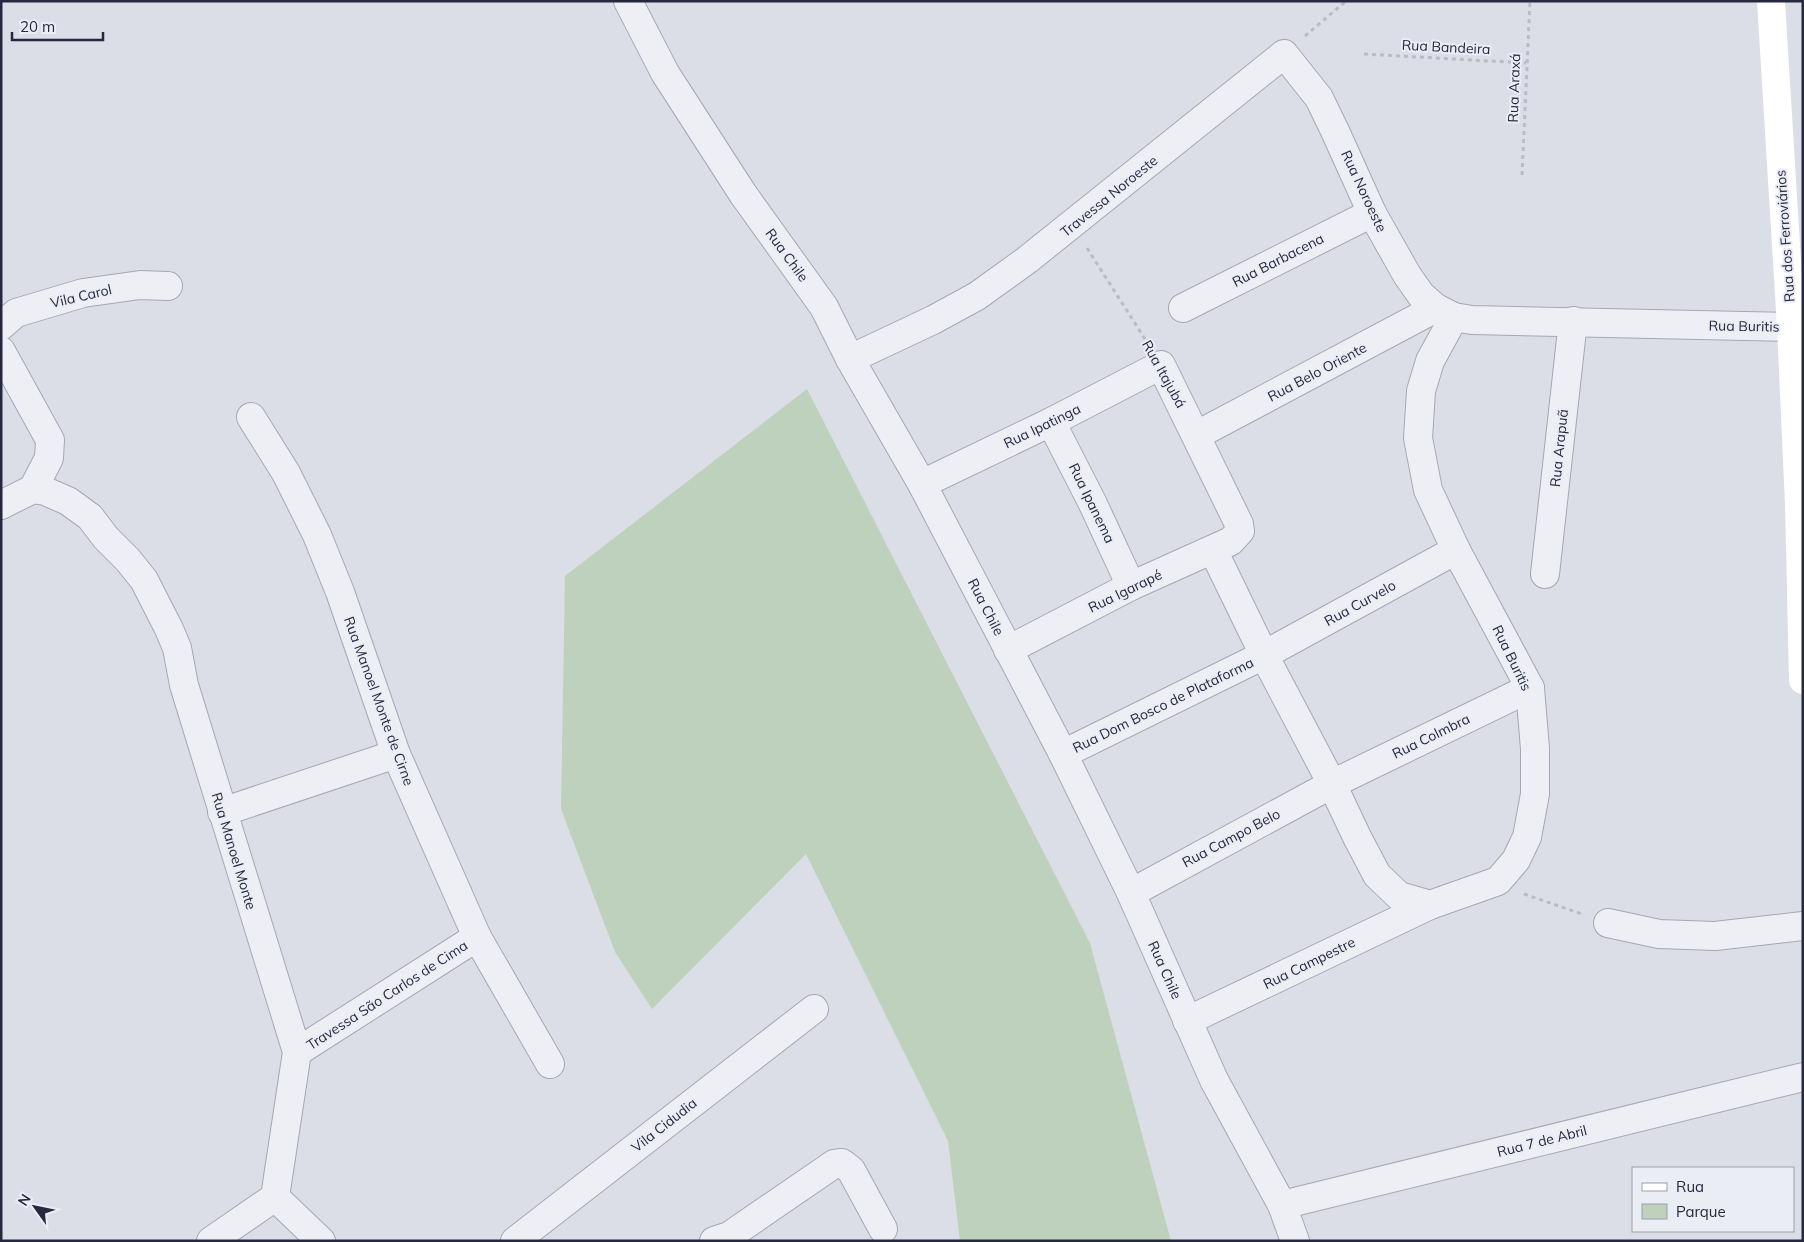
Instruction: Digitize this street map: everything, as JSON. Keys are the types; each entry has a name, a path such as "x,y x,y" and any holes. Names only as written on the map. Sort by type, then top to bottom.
{"main road":[{"name":"Rua dos Ferroviários","path":"1771,1 1801,504 1803,680"}],"street":[{"name":"Rua Chile","path":"628,1 665,73 743,194 824,307 850,358 922,484 1063,754 1130,892 1214,1080 1282,1204 1295,1241"},
{"name":"Travessa Noroeste","path":"850,358 933,320 977,296 1073,225 1284,54"},
{"name":"Rua Noroeste","path":"1284,54 1319,98 1372,213 1407,275 1421,295 1445,313"},
{"name":"Rua Barbacena","path":"1183,308 1372,213"},
{"name":"Vila Carol","path":"1,326 16,313 83,293 140,285 168,286"},
{"name":"Rua Buritis","path":"1430,905 1498,881 1516,860 1527,838 1535,794 1535,749 1530,688 1456,550 1428,490 1418,438 1422,391 1445,313 1481,320 1791,327"},
{"name":"Rua Belo Oriente","path":"1197,435 1445,313"},
{"name":"Rua Arapuã","path":"1545,574 1573,321"},
{"path":"1,351 50,440 49,458 33,489 1,505"},
{"name":"Rua Ipatinga","path":"922,484 1051,422 1161,365"},
{"name":"Rua Itajubá","path":"1161,365 1197,435 1239,524 1240,531"},
{"name":"Rua Manoel Monte de Cirne","path":"251,417 295,490 324,550 396,754 477,937 550,1064"},
{"name":"Rua Ipanema","path":"1051,422 1092,502 1131,586"},
{"name":"Rua Manoel Monte","path":"33,489 68,501 90,518 144,580 170,630 184,685 222,812 297,1052 275,1197"},
{"name":"Rua Igarapé","path":"1008,650 1131,586 1231,542 1240,531"},
{"path":"1213,550 1264,655 1332,784 1377,875 1399,896 1430,905"},
{"name":"Rua Curvelo","path":"1264,655 1456,550"},
{"name":"Rua Dom Bosco de Plataforma","path":"1063,754 1264,655"},
{"name":"Rua Colmbra","path":"1332,784 1530,688"},
{"path":"222,812 396,754"},
{"name":"Rua Campo Belo","path":"1130,892 1332,784"},
{"name":"Rua Campestre","path":"1187,1021 1430,905"},
{"path":"1608,923 1659,934 1715,936 1803,926"},
{"name":"Travessa São Carlos de Cima","path":"297,1052 477,937"},
{"name":"Vila Cidudia","path":"515,1241 814,1009"},
{"name":"Rua 7 de Abril","path":"1282,1204 1803,1077"},
{"path":"714,1241 729,1236 744,1227 834,1164 842,1163 851,1170 883,1229"},
{"path":"211,1241 275,1197 321,1241"}],"path":[{"path":"1284,54 1346,1"},
{"name":"Rua Araxá","path":"1522,175 1530,1"},
{"name":"Rua Bandeira","path":"1364,54 1526,63"},
{"name":"Rua Itajubá","path":"1073,225 1161,365"},
{"path":"1498,881 1522,893 1556,906 1608,923"}],"green space":[{"path":"807,389 1090,943 1171,1241 960,1241 948,1141 806,854 652,1009 615,952 561,809 565,576"}]}
